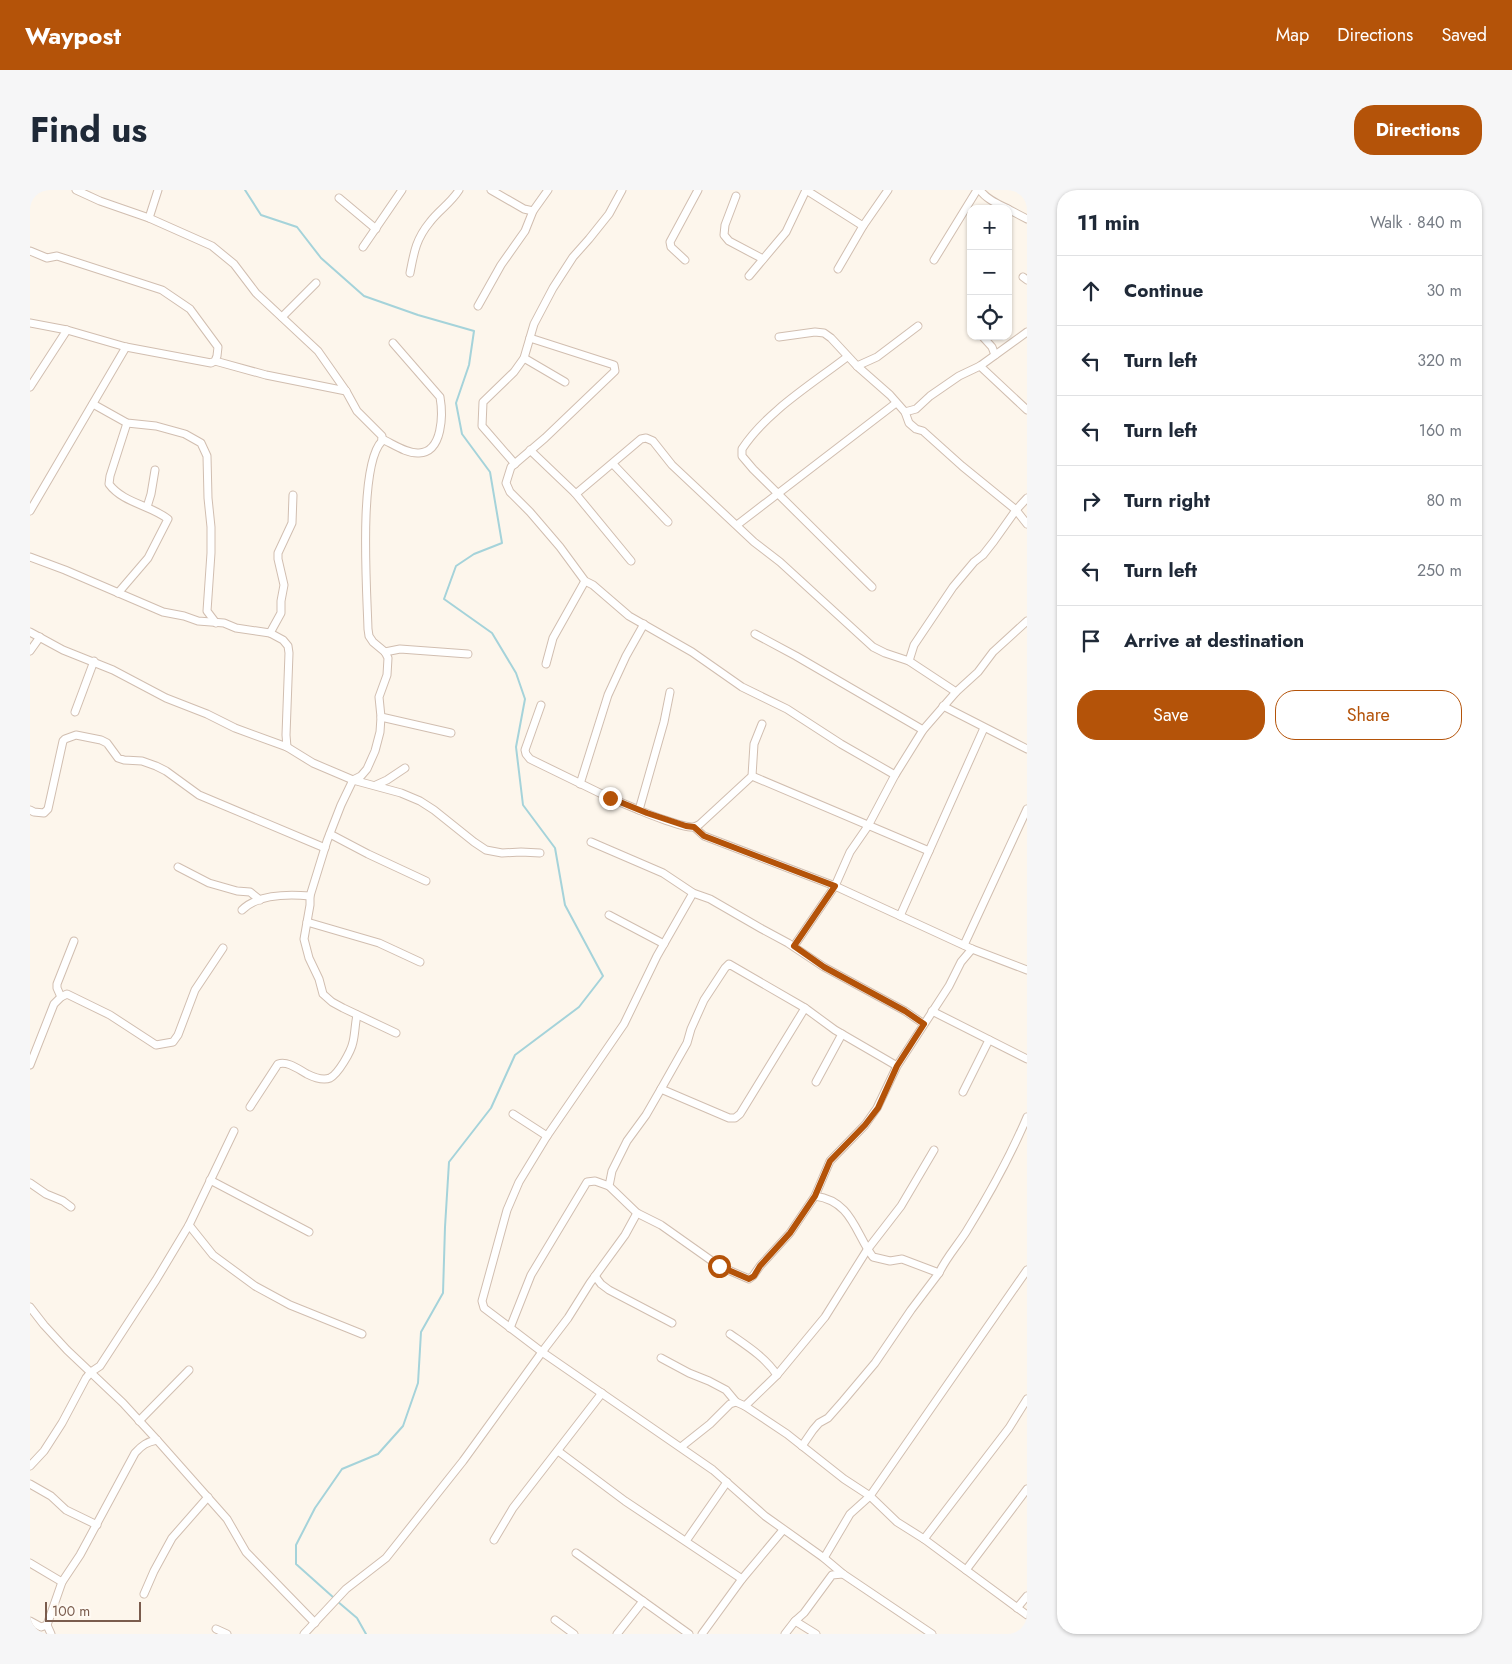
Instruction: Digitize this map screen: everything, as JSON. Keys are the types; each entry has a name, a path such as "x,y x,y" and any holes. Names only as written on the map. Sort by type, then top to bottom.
{"street":[{"path":"76,190 100,201 149,218 212,246 234,264 256,293 318,351 346,391 357,411 382,436 373,455 366,499 366,584 369,636 385,652 388,658 386,675 379,697 380,732 375,751 367,769 361,776 353,780 330,834 310,896 304,939 323,994 332,1002 356,1015 396,1033"},
{"path":"149,218 158,190"},
{"path":"363,247 402,190"},
{"path":"410,273 415,245 430,222 453,200 459,190"},
{"path":"491,190 518,206 533,211"},
{"path":"478,306 501,265 525,231 533,211 548,190"},
{"path":"515,464 482,426 483,402 514,372 524,358 534,324 553,288 573,257 609,214 622,190"},
{"path":"685,260 671,248 670,242 698,190"},
{"path":"749,276 786,232 806,190 864,226"},
{"path":"838,269 888,190"},
{"path":"934,260 978,190 1001,205"},
{"path":"736,196 725,225 724,235 729,241 763,259"},
{"path":"339,198 376,229"},
{"path":"1012,211 1027,219"},
{"path":"30,251 47,258 57,256 162,290 190,309 218,347 218,356 215,361"},
{"path":"282,317 316,283"},
{"path":"30,323 67,330 126,347 211,362 215,361 266,376 346,391"},
{"path":"857,366 877,357 918,326"},
{"path":"30,387 67,330"},
{"path":"780,337 815,332 824,333 847,357 890,395 905,412 909,423 916,429 923,431 1016,510 1027,524"},
{"path":"905,412 916,409 930,396 959,376 980,366 1027,332"},
{"path":"530,338 614,365 615,371 511,467 506,478 507,488 560,546 585,581 593,585 629,616 692,652 742,686 787,710 895,775"},
{"path":"986,340 992,347 994,355"},
{"path":"382,439 406,450 418,453 428,451 440,435 440,397 393,343"},
{"path":"30,510 126,347"},
{"path":"847,357 754,431 742,449 742,456 753,470 872,588"},
{"path":"524,358 566,382"},
{"path":"980,366 1027,410"},
{"path":"737,525 896,403"},
{"path":"93,404 127,423 156,426 186,434 201,443 207,456 211,553 207,604 208,611 216,623"},
{"path":"118,593 148,558 168,519 116,493 109,484 127,423"},
{"path":"574,493 580,492 641,439 653,441 672,465 754,542 780,562 873,647 885,653 909,660 956,692"},
{"path":"530,450 574,493 632,561"},
{"path":"612,464 668,522"},
{"path":"147,507 155,470"},
{"path":"270,633 281,613 284,585 278,553 292,523 293,495"},
{"path":"909,660 914,645 953,587 994,542 1016,510 1027,498"},
{"path":"30,557 163,612 198,621 224,623 236,628 270,633 283,640 288,646 289,653 286,735 288,748"},
{"path":"546,664 553,638 585,581"},
{"path":"794,946 835,886 850,852 868,826 895,775 924,730 956,692 978,672 993,652 1027,622"},
{"path":"580,784 608,695 626,656 644,624"},
{"path":"30,632 63,650 94,662 166,698 207,714 235,728 288,748 313,762 353,780 376,785 420,801 486,850 502,853 540,853"},
{"path":"755,634 924,730"},
{"path":"30,651 40,637"},
{"path":"385,652 400,649 468,654"},
{"path":"75,712 94,662"},
{"path":"639,810 664,722 670,692"},
{"path":"541,705 525,750 530,759 639,810 694,827 700,824 752,776 754,744 762,724"},
{"path":"943,706 1027,749"},
{"path":"381,716 451,733"},
{"path":"900,916 984,728"},
{"path":"30,810 44,813 48,809 64,742 66,739 76,735 84,736 107,743 118,758 142,761 166,770 199,794 325,848"},
{"path":"376,785 405,768"},
{"path":"752,776 929,851"},
{"path":"964,946 1027,809"},
{"path":"694,827 704,836 835,886 964,946 1027,970"},
{"path":"330,834 426,881"},
{"path":"591,842 663,873 693,893 710,899 794,946 824,967 905,1011 924,1024"},
{"path":"178,866 209,883 237,891 250,892 260,900"},
{"path":"693,893 664,944 624,1024 547,1136 519,1182 506,1210 482,1301 484,1308 542,1352 681,1447 727,1482 765,1516 824,1558 843,1574 932,1634"},
{"path":"242,910 249,903 260,900 288,895 310,896"},
{"path":"609,915 664,944"},
{"path":"307,922 379,942 420,962"},
{"path":"61,997 57,984 74,941"},
{"path":"30,1065 54,1004 67,994 110,1015 156,1045 173,1042 178,1035 195,990 223,948"},
{"path":"510,1328 531,1275 587,1182 596,1181 609,1186 637,1213 661,1224 719,1266 749,1279 754,1276 760,1266 790,1233 815,1196 830,1161 865,1125 878,1108 897,1066 949,986 961,962 972,949"},
{"path":"609,1186 612,1172 627,1140 646,1115 662,1088 687,1043 704,1000 729,964 805,1008 842,1034 897,1066"},
{"path":"662,1088 729,1118 735,1118 740,1114 805,1008"},
{"path":"932,1012 1027,1059"},
{"path":"250,1107 278,1064 283,1062 309,1075 330,1078 338,1070 353,1044 356,1015"},
{"path":"816,1082 842,1034"},
{"path":"963,1092 989,1040"},
{"path":"513,1114 547,1136"},
{"path":"802,1446 819,1423 828,1418 875,1363 938,1273 944,1261 965,1233 1002,1171 1027,1117"},
{"path":"30,1466 44,1451 62,1423 81,1386 91,1372 100,1366 189,1225 234,1131"},
{"path":"745,1406 777,1375 825,1317 867,1250 901,1206 934,1150"},
{"path":"210,1180 309,1232"},
{"path":"30,1183 71,1207"},
{"path":"815,1196 826,1198 842,1208 851,1217 867,1250 873,1257 890,1261 902,1259 938,1273"},
{"path":"304,1634 346,1589 386,1558 463,1461 568,1318 637,1213"},
{"path":"189,1225 213,1255 255,1286 290,1305 362,1334"},
{"path":"824,1558 850,1514 870,1496 1027,1270"},
{"path":"595,1276 609,1290 672,1323"},
{"path":"30,1308 44,1325 157,1440 227,1519 246,1552 315,1623"},
{"path":"730,1334 763,1358 777,1375"},
{"path":"662,1358 726,1390 736,1402 745,1406 802,1446 844,1480 870,1496 897,1522 924,1538 1027,1615"},
{"path":"139,1421 189,1370"},
{"path":"494,1540 513,1508 602,1393"},
{"path":"924,1538 1008,1428 1027,1399"},
{"path":"681,1447 710,1424 730,1404 736,1402"},
{"path":"51,1634 47,1625 62,1582 97,1525 135,1453 140,1446 157,1440"},
{"path":"558,1451 626,1501 742,1579"},
{"path":"686,1541 727,1482"},
{"path":"30,1484 51,1496 66,1510 97,1525"},
{"path":"966,1570 1027,1489"},
{"path":"144,1594 172,1538 208,1498"},
{"path":"702,1634 742,1579 783,1530"},
{"path":"576,1553 689,1634"},
{"path":"30,1563 62,1582"},
{"path":"785,1634 804,1613 832,1575 843,1574"},
{"path":"1017,1608 1027,1596"},
{"path":"617,1634 643,1601"},
{"path":"555,1620 574,1634"},
{"path":"795,1621 816,1634"},
{"path":"30,1631 32,1622 41,1626 47,1625"},
{"path":"216,1629 227,1634"}],"waterway":[{"path":"245,190 261,215 297,227 321,258 364,296 418,315 474,331 469,365 456,403 462,434 490,472 502,543 474,554 456,566 444,599 492,633 516,673 525,699 516,747 523,805 555,848 565,905 603,976 579,1007 515,1055 491,1108 449,1162 443,1293 421,1332 418,1383 403,1426 378,1454 342,1469 315,1508 296,1545 296,1564 334,1598"},
{"path":"337,1601 357,1618 366,1634"}],"route":[{"path":"610,798 647,813 694,827 704,836 835,886 794,946 824,967 905,1011 924,1024 897,1066 878,1108 852,1140 830,1161 815,1196 790,1233 760,1266 754,1276 749,1279 719,1266"}]}
